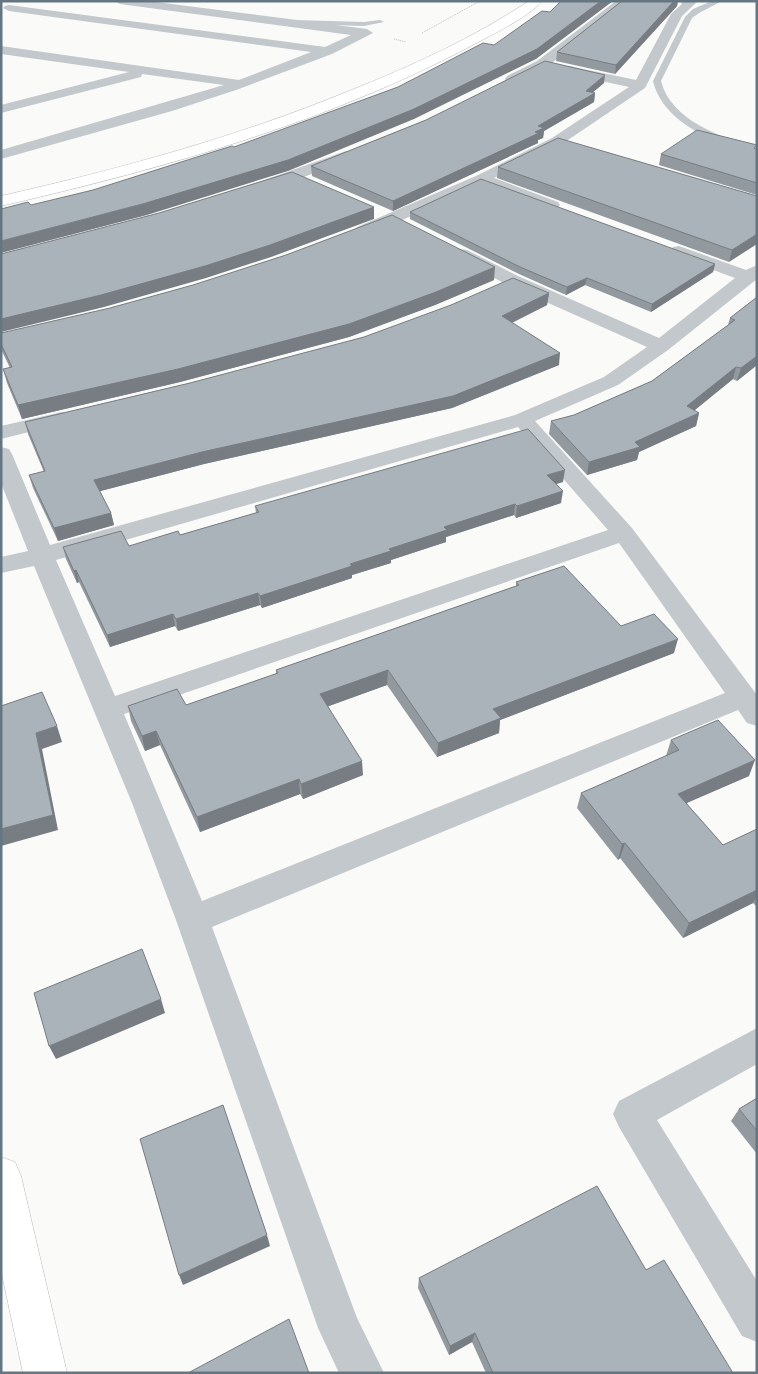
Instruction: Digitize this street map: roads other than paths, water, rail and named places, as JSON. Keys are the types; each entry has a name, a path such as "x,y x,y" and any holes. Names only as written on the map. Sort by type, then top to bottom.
{"street":[{"path":"5,10 22,1"},
{"path":"120,1 379,35"},
{"path":"285,106 321,94 413,56 462,32 512,1"},
{"path":"1,201 151,163 221,142 336,102 438,59 483,36 537,1"},
{"path":"498,86 542,64 623,1"},
{"path":"351,236 480,179 557,141 640,85 677,14 691,2 686,1"},
{"path":"5,10 329,51"},
{"path":"1,155 169,108 329,51 364,33"},
{"path":"1,50 240,84"},
{"path":"542,64 640,85"},
{"path":"1,109 150,71"},
{"path":"1,101 21,104"},
{"path":"1,190 185,140 240,122"},
{"path":"557,141 576,147"},
{"path":"248,190 294,176 357,150"},
{"path":"294,176 312,184"},
{"path":"480,179 564,209"},
{"path":"375,211 410,228"},
{"path":"444,245 503,284 660,346"},
{"path":"665,246 753,273"},
{"path":"1,565 41,556 522,419 611,381 660,346 753,273"},
{"path":"1,433 78,414"},
{"path":"193,920 750,707 624,533 522,419"},
{"path":"1,454 41,556 108,709 193,920 339,1328 362,1373"},
{"path":"108,709 624,533"},
{"path":"757,1046 632,1114 757,1322"},
{"path":"1,1176 45,1373"}],"lane":[{"path":"719,1 696,10 689,16 657,81 661,95 675,111 712,135 757,152"},
{"path":"287,22 339,24 380,22"}]}
